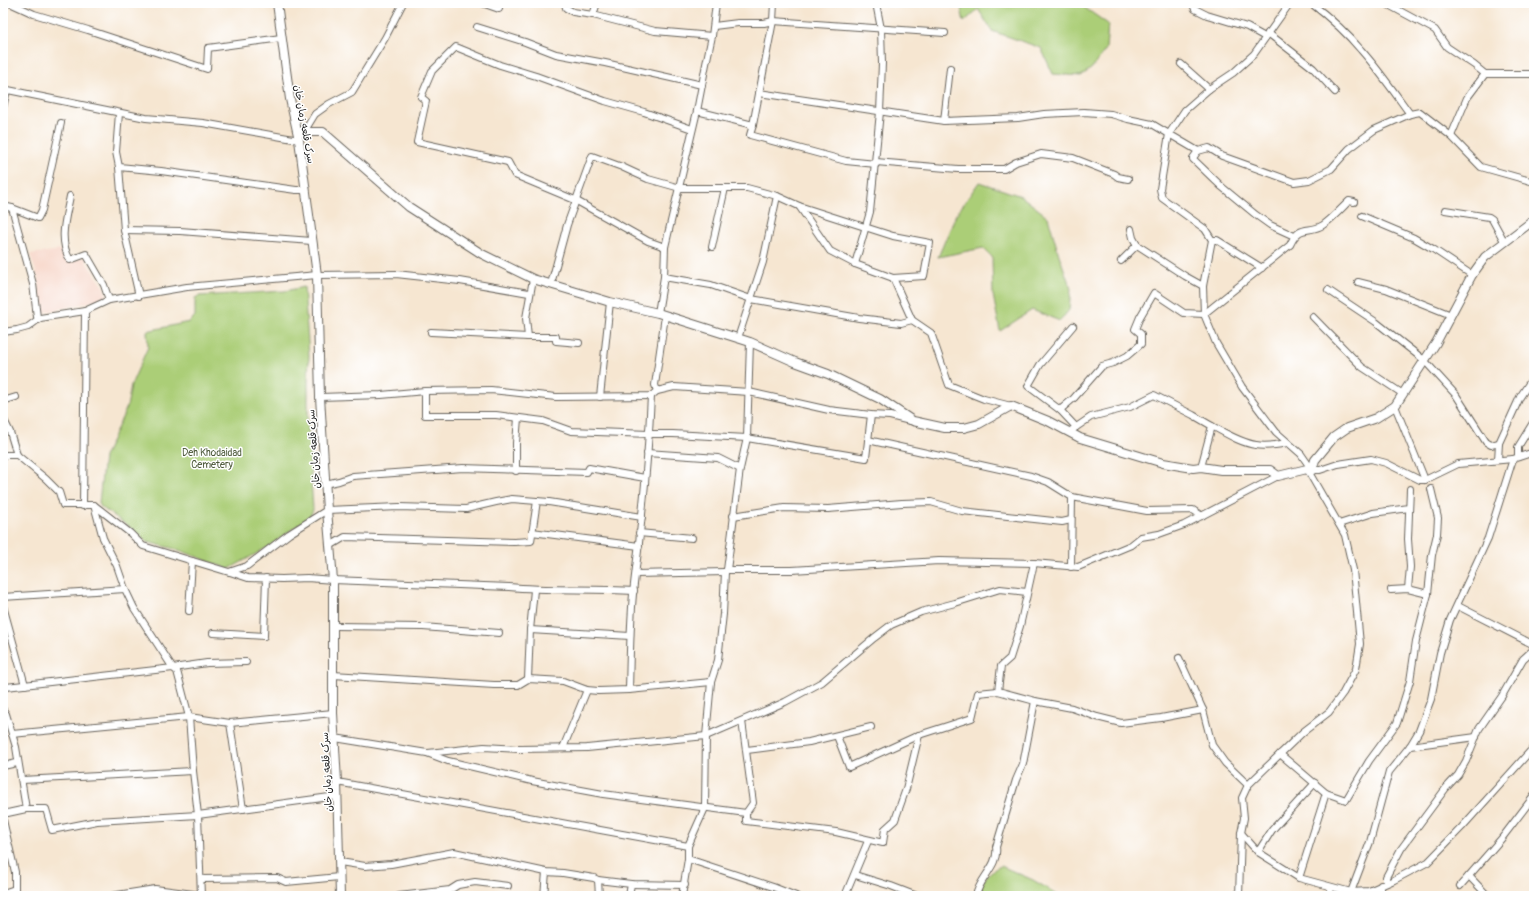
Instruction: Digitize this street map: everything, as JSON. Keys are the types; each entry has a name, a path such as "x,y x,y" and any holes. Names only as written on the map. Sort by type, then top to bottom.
{"street":[{"path":"10,3 34,14 88,30 207,70 208,48 281,38"},
{"name":"سرک قلعه زمان خان","path":"277,3 290,99 300,134 317,275 320,397 333,580 333,713 337,782 340,896"},
{"path":"300,134 315,114 329,104 352,92 385,38 403,3"},
{"path":"482,3 499,9"},
{"path":"565,3 566,8 573,12 593,15 655,31 712,36"},
{"path":"593,15 597,3"},
{"path":"657,391 655,385 662,314 666,247 697,110 714,26 716,3"},
{"path":"774,3 773,21 754,125 750,135 846,161 958,169 1004,169 1016,162 1041,154 1055,155 1073,158 1114,174 1118,177 1128,179"},
{"path":"855,264 870,212 876,163 882,64 880,28 876,3"},
{"path":"1192,3 1195,9 1207,15 1247,27 1267,35 1313,68 1335,92"},
{"path":"1239,896 1244,818 1242,798 1248,785 1304,732 1329,712 1343,693 1356,669 1360,644 1354,578 1346,535 1338,524 1310,469 1301,454 1276,432 1242,387 1216,343 1204,314 1203,286 1212,240 1205,229 1162,198 1160,189 1169,134 1185,110 1209,89 1233,73 1254,54 1290,3"},
{"path":"1311,3 1334,22 1361,49 1410,114"},
{"path":"1385,3 1435,30 1448,47 1485,74 1534,74"},
{"path":"714,26 738,23 764,23 773,21 945,33"},
{"path":"476,27 556,54 605,63 702,85"},
{"path":"666,247 648,241 575,200 515,175 508,162 417,142 426,101 421,97 432,71 456,47 500,65 692,129"},
{"path":"1181,64 1209,89"},
{"path":"944,121 950,68"},
{"path":"1451,136 1467,98 1485,74"},
{"path":"3,107 5,90 146,118 300,134 322,132 409,207 482,254 533,279 610,302 662,314 750,342 795,362 828,374 880,398 913,421"},
{"path":"759,93 944,121 1018,118 1044,114 1084,112 1111,114 1152,124 1198,151"},
{"path":"697,110 754,125"},
{"path":"1294,237 1292,234 1270,225 1256,216 1222,187 1193,160 1198,151 1209,148 1222,156 1294,182 1309,180 1331,169 1349,149 1374,130 1410,114 1420,112 1451,136 1481,167 1534,182"},
{"path":"119,113 116,152 119,166 124,230 139,296"},
{"path":"3,206 38,218 42,210 61,123"},
{"path":"551,284 575,200 592,156 648,178 680,188 747,188 777,196 799,206 893,236 930,243 924,276 893,278 855,264 830,251 799,206"},
{"path":"119,166 296,190 306,190"},
{"path":"712,247 725,188"},
{"path":"70,196 63,239 68,256 70,260 86,254 104,285 109,300"},
{"path":"738,338 763,262 777,196"},
{"path":"1060,410 1074,398 1102,366 1113,363 1127,356 1140,344 1141,334 1135,329 1140,316 1154,293 1184,313 1204,314 1290,246 1294,237 1302,231 1322,226 1349,201 1354,202"},
{"path":"12,208 33,284 38,317 40,318"},
{"path":"1445,210 1492,218 1504,241"},
{"path":"1362,216 1414,238 1472,275"},
{"path":"1310,469 1315,460 1334,437 1347,428 1376,418 1395,406 1451,315 1472,275 1485,257 1504,241 1534,220"},
{"path":"1130,229 1137,245 1184,276 1203,286"},
{"path":"124,230 180,231 312,241"},
{"path":"1212,240 1217,240 1262,268"},
{"path":"1122,261 1137,245"},
{"path":"3,332 28,327 40,318 85,311 109,300 187,287 317,275 396,274 460,281 530,293"},
{"path":"664,277 711,285 750,299 859,318 901,323 912,320"},
{"path":"893,278 912,320 931,333 949,385 984,399 1011,406 1048,421 1080,438 1163,462 1193,468 1201,467 1221,470 1270,470 1278,476"},
{"path":"528,337 526,318 533,279"},
{"path":"1358,282 1386,289 1451,315"},
{"path":"1328,290 1376,322 1424,360 1456,395 1486,442 1491,445 1499,443"},
{"path":"600,397 610,302"},
{"path":"83,506 85,311"},
{"path":"1313,317 1362,367 1403,394"},
{"path":"1073,326 1040,365 1028,386 1060,410 1076,427"},
{"path":"432,332 556,337 556,341 579,343"},
{"path":"682,896 688,859 688,846 705,808 706,736 712,682 718,660 726,571 733,516 740,469 747,438 750,342"},
{"path":"1498,460 1499,443 1520,397 1534,376"},
{"path":"320,397 381,395 426,391 491,390 556,397 651,396 657,391 674,386 749,392 830,410 890,416 945,428 964,428 978,424 1011,406"},
{"path":"426,391 425,415 496,415 543,422 571,431 747,438 866,458 871,415"},
{"path":"1069,432 1091,418 1130,406 1154,395 1236,438 1254,445 1270,446 1288,443"},
{"path":"629,690 630,636 639,533 642,516 651,396"},
{"path":"3,401 16,397"},
{"path":"1395,406 1426,480"},
{"path":"3,418 10,432 17,455 59,492 63,505 94,505 130,533 143,546 248,578 307,578 510,587 534,590 605,589 634,591"},
{"path":"516,471 518,418"},
{"path":"1351,892 1370,842 1389,772 1410,746 1419,731 1431,699 1440,653 1450,620 1458,606 1488,538 1516,458 1518,447 1534,421"},
{"path":"1201,467 1212,426"},
{"path":"868,440 1031,476 1048,482 1072,497 1147,511 1193,510 1202,516"},
{"path":"636,574 792,570 940,561 1034,563 1078,567 1131,545 1141,537 1159,534 1184,525 1278,476 1310,469 1320,470 1338,464 1371,459 1386,463 1420,480 1426,480 1458,464 1516,458 1534,452"},
{"path":"647,453 718,458 740,469"},
{"path":"3,455 17,455"},
{"path":"325,484 339,482 353,476 463,468 516,471 587,472 589,468 645,478"},
{"path":"1408,589 1410,567 1408,539 1410,489"},
{"path":"1280,754 1326,793 1346,800 1369,762 1397,723 1410,681 1416,641 1428,594 1432,555 1437,534 1438,518 1431,489"},
{"path":"1072,497 1072,567"},
{"path":"229,572 247,566 289,534 327,510 399,507 466,509 512,499 537,501 642,516"},
{"path":"330,546 345,537 531,541 537,501"},
{"path":"733,516 784,508 828,509 931,502 962,511 1062,522 1071,520"},
{"path":"94,505 103,538 117,566 125,589 134,608 173,668 177,671 189,717 198,815 201,879 201,895 156,888 111,896"},
{"path":"1338,524 1374,513 1409,508"},
{"path":"532,532 639,546"},
{"path":"639,533 692,538"},
{"path":"189,611 192,561"},
{"path":"998,691 1001,666 1010,658 1020,626 1034,563"},
{"path":"213,633 264,636 266,578"},
{"path":"3,597 125,589"},
{"path":"427,753 484,747 518,749 587,748 706,736 742,722 785,702 822,682 874,638 897,623 921,612 1000,589 1027,592"},
{"path":"1390,590 1408,589 1428,594"},
{"path":"528,680 530,630 534,590"},
{"path":"3,606 25,685"},
{"path":"1458,606 1534,645"},
{"path":"334,626 423,627 499,634"},
{"path":"530,630 630,636"},
{"path":"1381,896 1386,876 1401,849 1446,788 1458,775 1466,761 1479,729 1502,696 1523,659 1534,649"},
{"path":"1179,658 1203,710 1212,745 1225,763 1248,785"},
{"path":"6,687 207,663 246,662"},
{"path":"333,675 494,684 518,684 528,680 562,681 588,690 629,690 712,682"},
{"path":"564,748 588,690"},
{"path":"837,736 849,767 919,735 972,718 978,693 998,691 1035,701 1072,708 1097,717 1121,723 1161,718 1203,710"},
{"path":"976,896 982,880 990,869 997,855 996,847 1016,780 1023,764 1035,701"},
{"path":"3,710 6,714 16,747 26,809"},
{"path":"12,734 189,717 230,723 333,713"},
{"path":"742,722 753,803 746,813 746,821 836,832 868,841 883,843 885,829 895,820 906,789 919,735"},
{"path":"230,723 243,809"},
{"path":"747,750 809,742 871,727"},
{"path":"1410,746 1476,737"},
{"path":"335,738 427,753 448,762 532,781 604,794 746,813"},
{"path":"1242,833 1258,852 1299,878 1331,888 1351,892 1369,891 1428,862 1462,827 1534,747"},
{"path":"3,766 18,763"},
{"path":"22,780 193,771"},
{"path":"337,782 688,846"},
{"path":"1258,852 1272,830 1314,783"},
{"path":"1299,878 1326,793"},
{"path":"3,814 26,809 46,810 52,830 97,821 198,815 337,796"},
{"path":"1460,886 1533,800"},
{"path":"3,820 15,872 15,896"},
{"path":"845,896 868,841"},
{"path":"340,862 365,866 391,864 454,852 546,872 563,873 598,880 631,884 684,885"},
{"path":"688,859 796,896"},
{"path":"544,896 546,872"},
{"path":"855,875 917,896"},
{"path":"1469,876 1488,896"},
{"path":"201,879 277,878 286,882 339,877"},
{"path":"598,880 599,896"},
{"path":"399,896 450,893 458,885 475,882 508,886"},
{"path":"629,896 631,884"},
{"path":"1329,896 1331,888"},
{"path":"3,893 15,889"}],"shaded area":[{"path":"62,250 70,261 85,257 87,264 104,287 107,298 43,313 41,312 38,278 30,254"}],"green space":[{"path":"960,3 1078,3 1108,24 1106,49 1092,68 1081,76 1053,74 1041,48 992,31 978,9 964,22"},
{"path":"979,182 1021,196 1048,217 1071,289 1069,310 1060,321 1032,310 1000,331 993,295 992,257 983,248 938,257 956,215"},
{"name":"Deh Khodaidad Cemetery","path":"304,287 309,356 308,426 313,510 310,516 268,547 229,569 179,550 147,542 131,528 101,507 99,503 104,457 127,407 131,385 148,347 147,331 189,322 195,316 195,298 199,296 285,291"},
{"path":"1001,866 1033,880 1060,896 978,896 985,878"}]}
